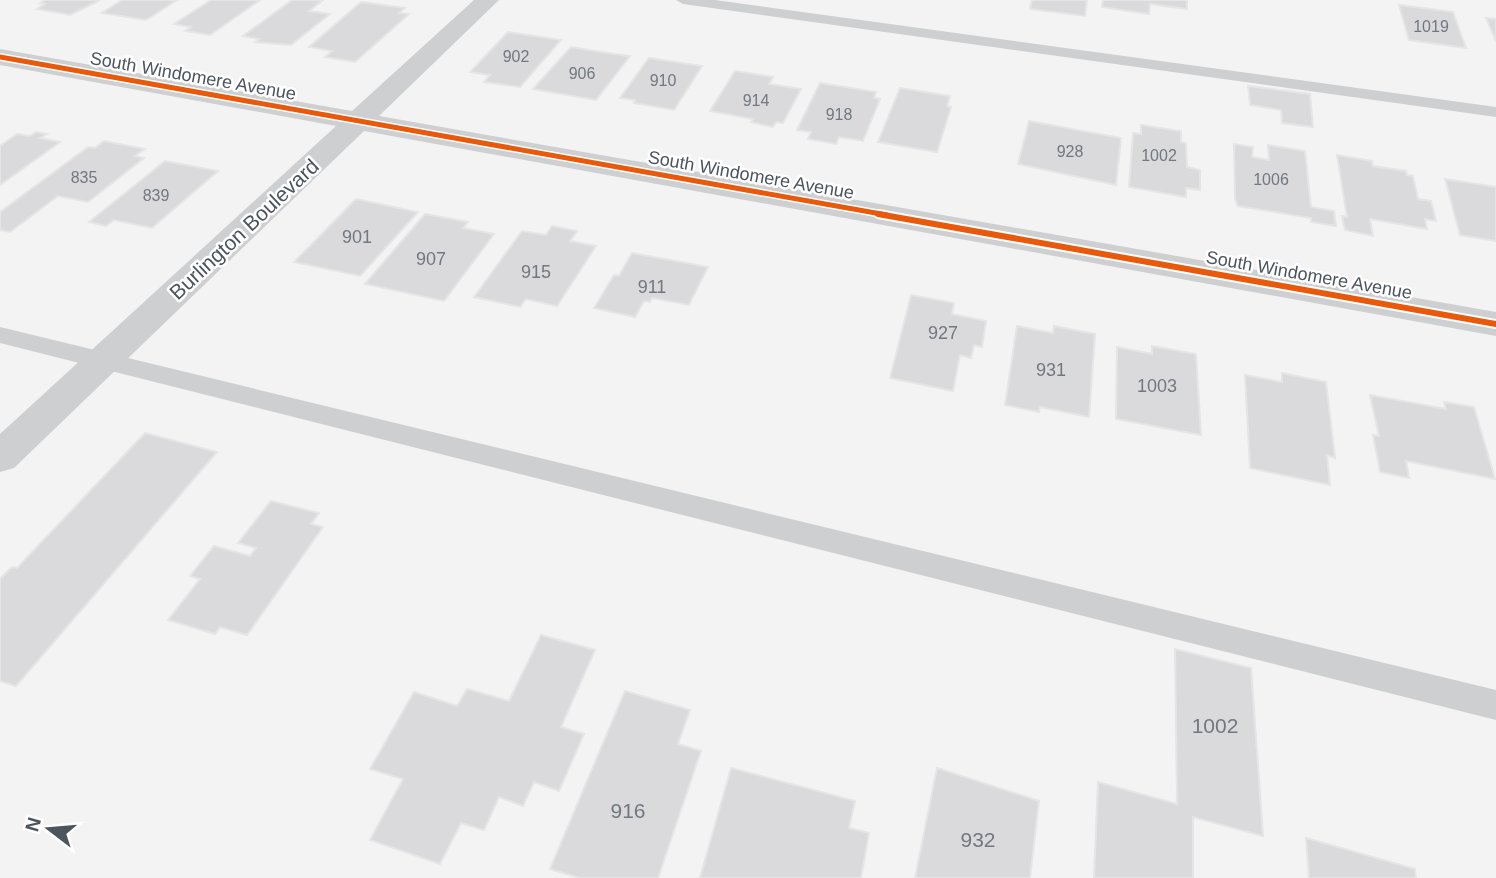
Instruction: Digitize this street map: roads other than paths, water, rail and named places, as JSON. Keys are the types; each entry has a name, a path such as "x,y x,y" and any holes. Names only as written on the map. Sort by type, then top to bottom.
{"street":[{"name":"Burlington Boulevard","path":"0,457 487,0"},
{"name":"South Windomere Avenue","path":"0,57 1496,324"}],"lane":[{"path":"683,0 1496,112"},
{"path":"0,335 1496,705"}]}
